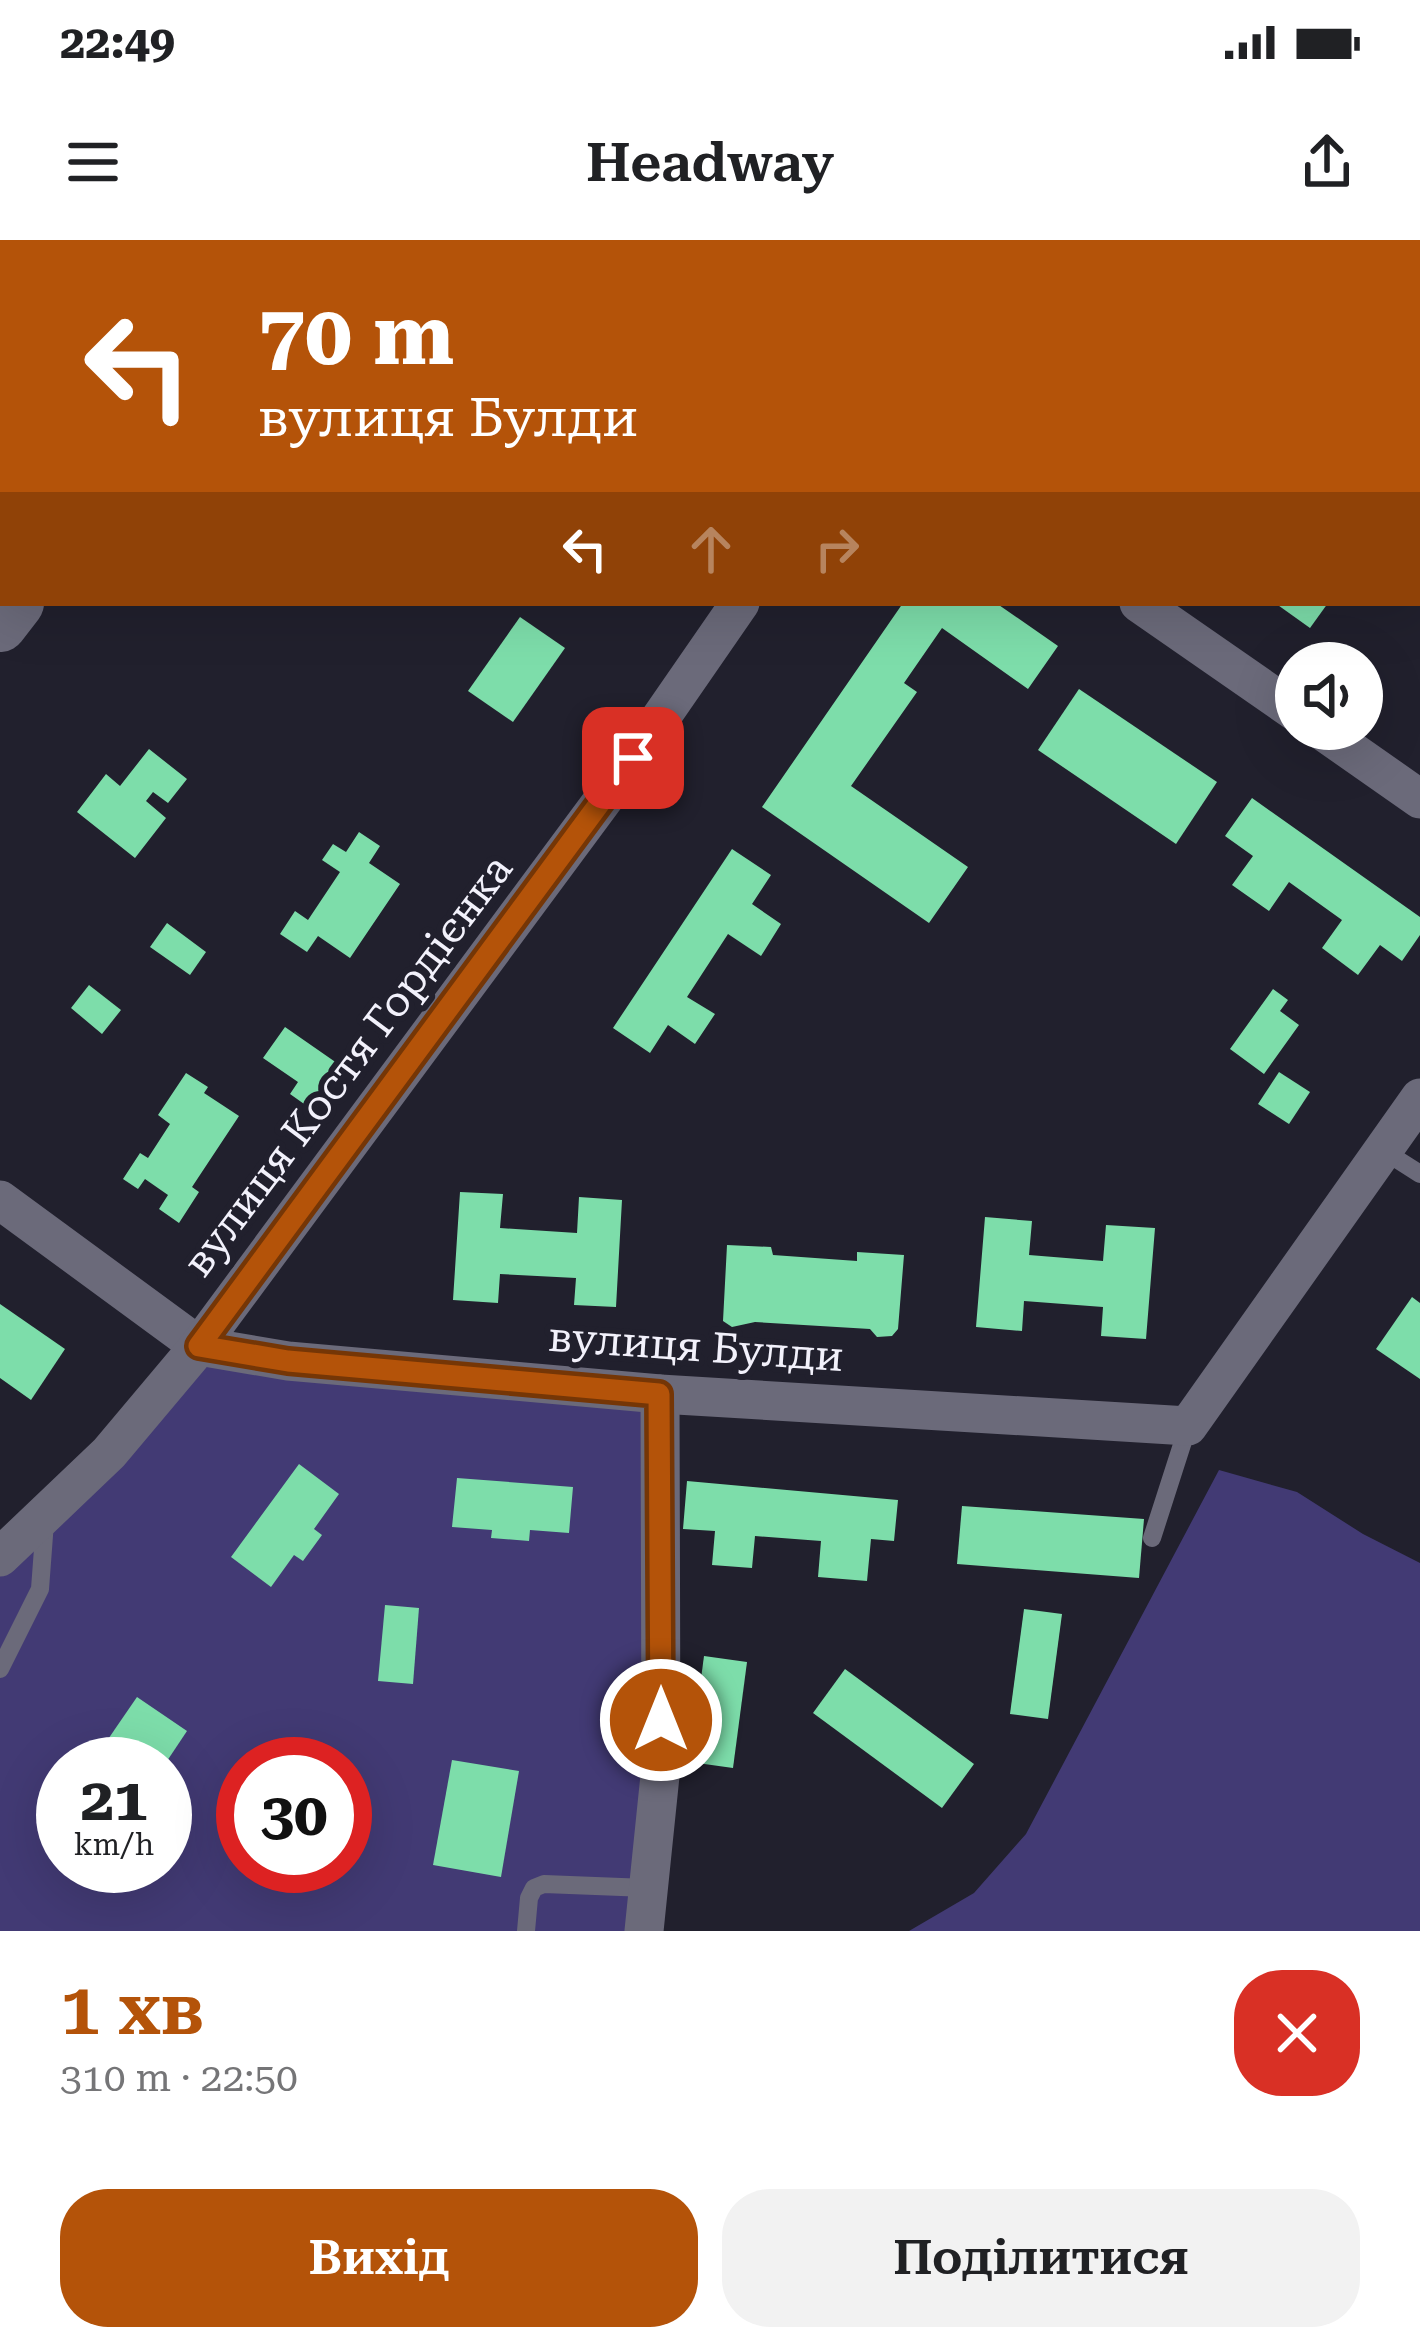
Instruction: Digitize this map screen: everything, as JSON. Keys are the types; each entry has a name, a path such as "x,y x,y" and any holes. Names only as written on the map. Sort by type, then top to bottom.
{"street":[{"name":"вулиця Костя Гордієнка","path":"0,1557 147,1411 199,1346 617,781 738,606"},
{"path":"1143,606 1275,697"},
{"path":"1350,750 1420,799"},
{"path":"1188,1426 1420,1098"},
{"path":"0,1200 199,1346"},
{"name":"вулиця Булди","path":"199,1346 288,1361 659,1394 1188,1426"},
{"path":"644,1931 662,1766 659,1394"}],"lane":[{"path":"1384,1150 1420,1174"},
{"path":"1152,1538 1188,1426"},
{"path":"0,1669 40,1589 45,1516"},
{"path":"526,1931 529,1898 534,1888 544,1884 647,1888"}],"shaded area":[{"path":"199,1346 660,1394 642,1931 0,1931 0,1557"},
{"path":"1219,1470 1297,1492 1420,1563 1420,1931 909,1931 974,1893 1026,1834"}],"building":[{"path":"901,606 1000,606 1058,646 1028,689 942,628 904,683 917,692 851,786 968,867 929,923 762,807"},
{"path":"1279,606 1326,606 1310,628"},
{"path":"520,617 565,648 513,722 468,691"},
{"path":"1079,689 1217,782 1176,844 1038,750"},
{"path":"149,749 187,779 168,803 153,792 146,801 166,818 135,858 77,812 106,774 120,786"},
{"path":"1252,798 1420,917 1420,935 1402,961 1380,945 1358,975 1322,948 1342,920 1289,882 1269,911 1232,885 1253,856 1225,836"},
{"path":"359,832 380,846 369,863 400,884 350,958 318,936 307,952 280,934 295,911 308,920 340,872 322,860 333,844 346,852"},
{"path":"732,849 771,875 752,904 781,924 761,956 728,934 687,997 715,1014 695,1044 668,1025 650,1053 613,1028"},
{"path":"167,923 206,952 190,975 150,947"},
{"path":"89,985 121,1010 102,1034 71,1008"},
{"path":"1273,989 1288,1000 1280,1011 1299,1025 1264,1074 1230,1049"},
{"path":"285,1027 344,1068 314,1111 290,1094 298,1082 263,1058"},
{"path":"1279,1072 1310,1092 1289,1124 1258,1104"},
{"path":"186,1073 208,1087 204,1093 239,1116 192,1187 199,1192 179,1223 159,1209 168,1195 145,1179 138,1189 123,1179 140,1153 148,1158 170,1124 158,1115"},
{"path":"460,1192 503,1194 500,1228 577,1233 579,1197 622,1200 616,1307 574,1305 576,1278 500,1274 498,1303 453,1300"},
{"path":"985,1217 1032,1221 1029,1255 1103,1261 1106,1225 1155,1228 1146,1339 1101,1336 1103,1307 1024,1301 1022,1331 976,1327"},
{"path":"727,1245 771,1247 773,1255 857,1261 857,1252 904,1255 898,1329 892,1336 877,1337 870,1329 755,1322 732,1327 723,1321"},
{"path":"1412,1297 1420,1303 1420,1379 1376,1349"},
{"path":"0,1304 65,1349 31,1400 0,1378"},
{"path":"299,1464 339,1494 314,1529 322,1535 303,1561 294,1555 271,1587 231,1557"},
{"path":"457,1478 573,1487 569,1533 530,1530 529,1541 491,1538 492,1530 452,1527"},
{"path":"687,1481 898,1500 894,1541 871,1539 867,1581 818,1577 821,1541 755,1536 752,1568 712,1565 715,1531 683,1529"},
{"path":"962,1506 1144,1519 1139,1578 957,1564"},
{"path":"385,1605 419,1608 413,1684 378,1681"},
{"path":"1024,1609 1062,1614 1048,1719 1010,1714"},
{"path":"704,1656 747,1662 733,1768 690,1762"},
{"path":"845,1669 974,1764 942,1808 813,1713"},
{"path":"137,1697 187,1731 183,1737 110,1737"},
{"path":"452,1760 519,1771 501,1877 433,1865"}],"route":[{"path":"633,758 199,1346 288,1361 659,1394 661,1720"}]}
